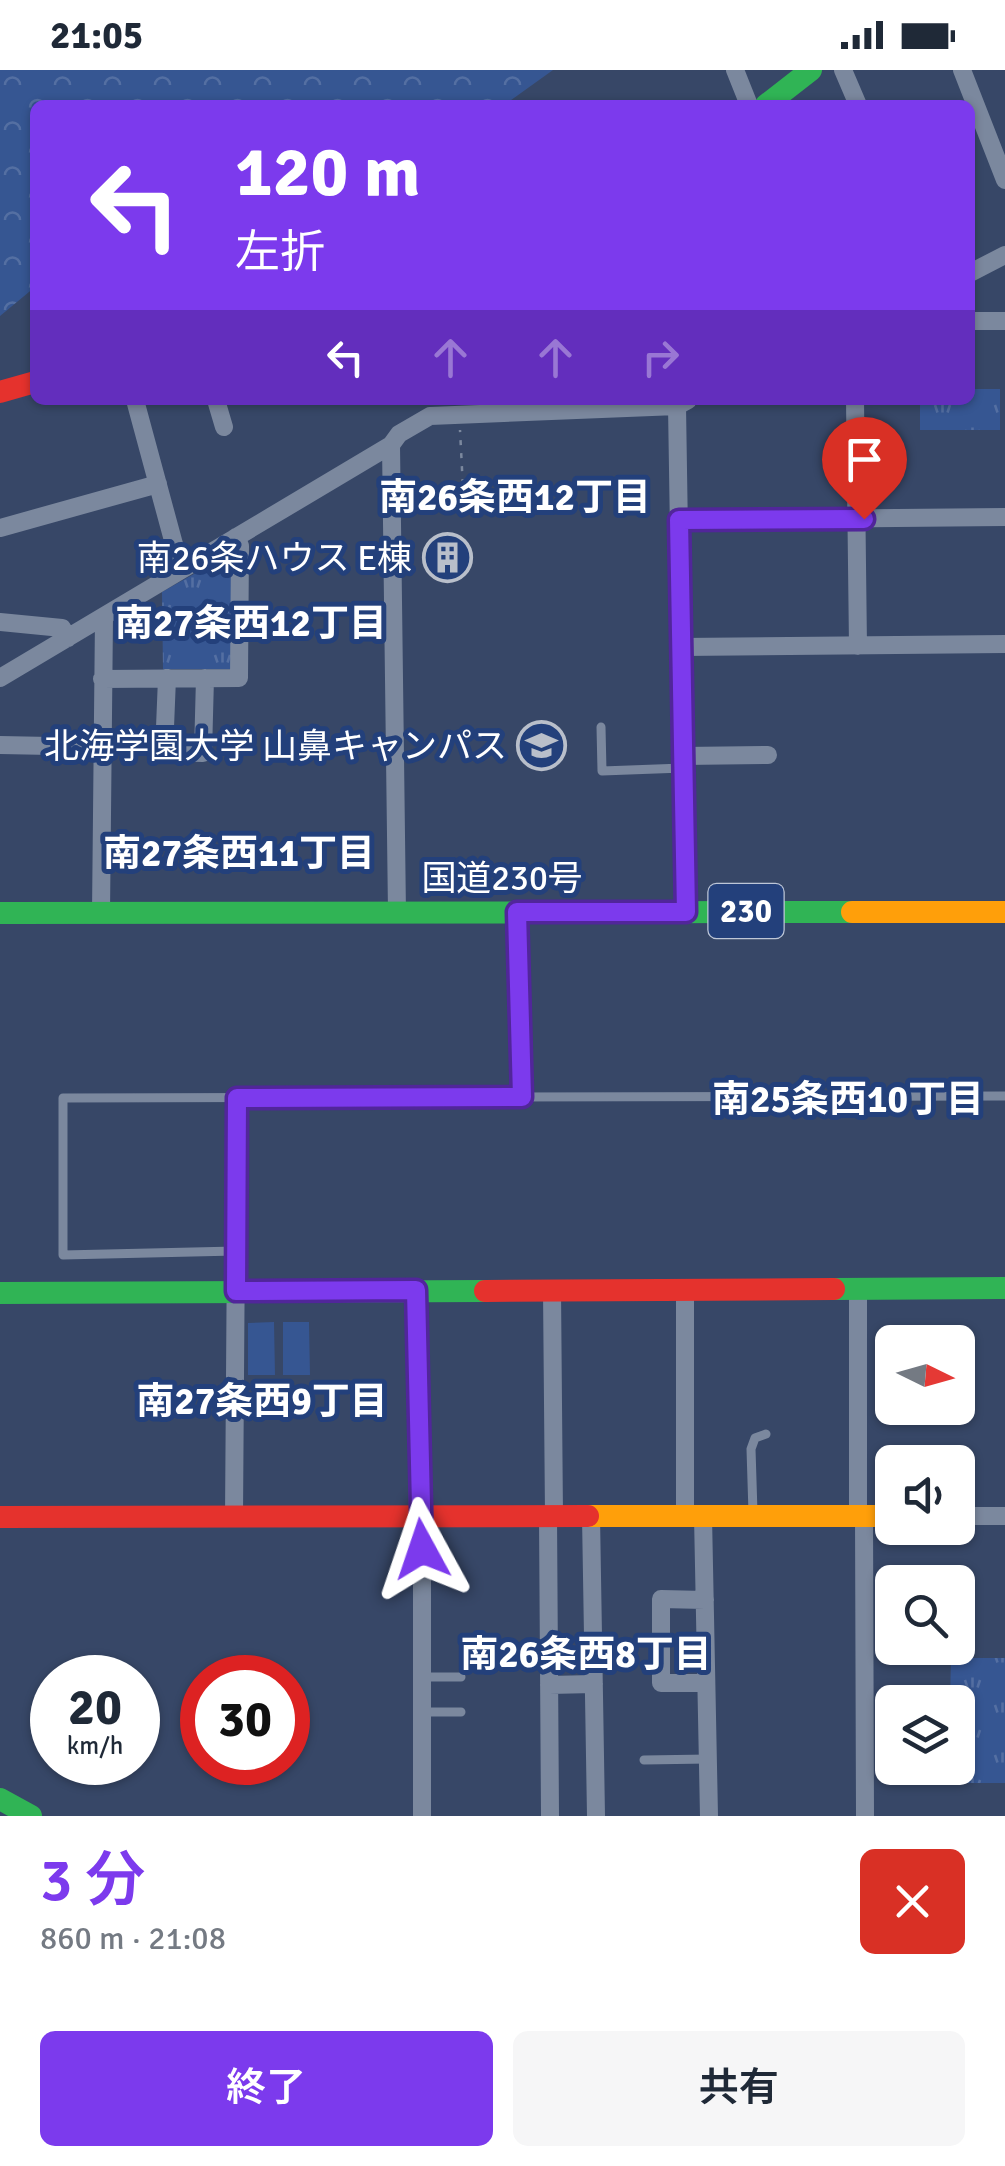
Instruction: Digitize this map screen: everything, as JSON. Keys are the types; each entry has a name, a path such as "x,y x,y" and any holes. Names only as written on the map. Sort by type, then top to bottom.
{"main road":[{"path":"772,100 811,70"},
{"path":"0,392 30,383"},
{"name":"国道230号","path":"0,914 1005,912"},
{"path":"0,1293 1005,1288"},
{"path":"0,1516 875,1516"},
{"path":"0,1799 30,1816"}],"street":[{"path":"736,70 747,100"},
{"path":"843,70 856,100"},
{"path":"962,70 974,100"},
{"path":"975,103 1005,180"},
{"path":"975,270 1005,255"},
{"path":"975,321 1005,321"},
{"path":"135,405 181,570"},
{"path":"217,405 224,427"},
{"path":"0,678 391,446 399,434 430,416 638,405"},
{"path":"683,405 679,520 686,912"},
{"path":"855,405 858,646"},
{"path":"391,446 397,913"},
{"path":"0,528 158,484"},
{"path":"679,520 1005,517"},
{"path":"102,679 239,678 240,546 236,537"},
{"path":"101,913 104,617"},
{"path":"0,622 62,628 68,638"},
{"path":"681,647 1005,644"},
{"path":"167,678 164,752 203,753 205,678"},
{"path":"0,745 102,747"},
{"path":"683,762 768,755"},
{"path":"234,1517 237,1098"},
{"path":"684,1289 694,1516 705,1600 709,1816"},
{"path":"858,1289 865,1816"},
{"path":"416,1290 422,1816"},
{"path":"550,1816 552,1290"},
{"path":"592,1516 596,1816"},
{"path":"975,1516 1005,1516"},
{"path":"705,1600 660,1599 662,1683 706,1683"},
{"path":"550,1684 594,1684"}],"lane":[{"path":"601,727 602,771 683,762"},
{"path":"517,912 522,1097"},
{"path":"236,1251 63,1255 63,1098 1005,1096"},
{"path":"753,1516 751,1449 756,1438 766,1434"},
{"path":"422,1678 461,1677"},
{"path":"422,1712 461,1712"},
{"path":"644,1760 708,1759"}],"path":[{"path":"407,512 464,508 458,413"}],"green space":[{"path":"0,70 553,70 511,100 30,100 30,291 0,316"},
{"path":"975,389 1000,389 1000,430 920,430 920,405 975,405"},
{"path":"231,553 232,669 163,669 162,592"},
{"path":"274,1322 275,1375 248,1375 248,1323"},
{"path":"283,1322 309,1322 310,1375 283,1375"},
{"path":"975,1658 1005,1658 1005,1783 975,1783 975,1685 950,1685 951,1665 975,1665"}],"traffic: fast":[{"path":"772,100 811,70"},
{"path":"0,913 852,912"},
{"path":"834,1289 1005,1288"},
{"path":"0,1293 485,1291"},
{"path":"0,1799 31,1816"}],"traffic: slow":[{"path":"852,912 1005,912"},
{"path":"588,1516 875,1516"}],"traffic: jam":[{"path":"0,392 30,383"},
{"path":"485,1291 834,1289"},
{"path":"0,1517 588,1516"}],"place":[{"name":"南26条ハウス E棟","path":"447,558"},
{"name":"北海学園大学 山鼻キャンパス","path":"542,746"}],"district":[{"name":"南26条西12丁目","path":"515,497"},
{"name":"南27条西12丁目","path":"251,623"},
{"name":"南27条西11丁目","path":"239,853"},
{"name":"南25条西10丁目","path":"848,1099"},
{"name":"南27条西9丁目","path":"262,1401"},
{"name":"南26条西8丁目","path":"586,1654"}],"route":[{"path":"422,1549 422,1517 418,1517 416,1290 236,1291 237,1098 522,1097 517,912 686,912 679,520 864,519"}]}
